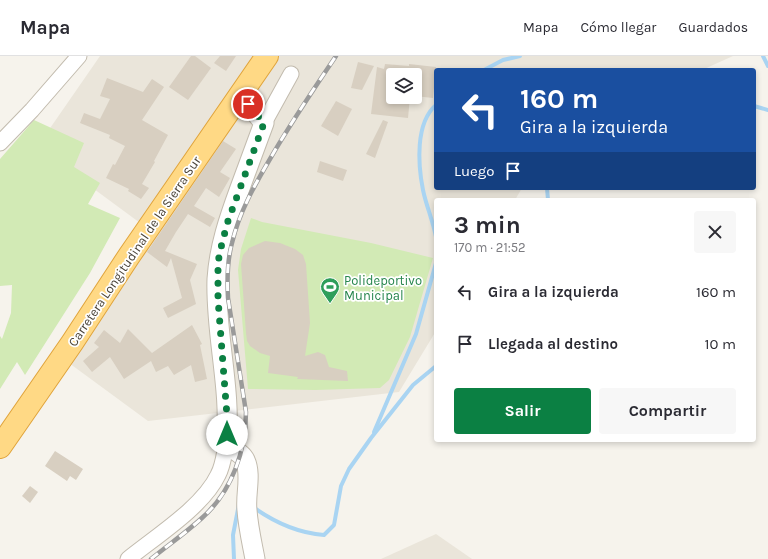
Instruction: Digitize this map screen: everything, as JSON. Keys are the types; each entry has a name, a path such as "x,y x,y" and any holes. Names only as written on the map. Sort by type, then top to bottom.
{"highway":[{"name":"Carretera Longitudinal de la Sierra Sur","path":"0,447 267,56"}],"street":[{"path":"0,143 32,110 79,56"},
{"path":"128,559 176,521 202,498 219,474 226,445 227,416 218,299 218,262 228,221 264,123 291,74"},
{"path":"241,95 264,123"},
{"path":"226,445 244,458 247,466 249,475 246,504 255,559"}],"shaded area":[{"path":"100,56 733,56 706,68 434,68 434,190 521,190 516,198 434,198 434,334 399,392 148,421 69,363 151,231 37,147"},
{"path":"436,534 472,559 381,559"}],"green space":[{"path":"34,120 84,143 74,167 100,183 88,204 120,218 90,273 25,375 17,362 0,389 0,336 2,339 11,313 12,285 0,286 0,159"},
{"name":"Polideportivo Municipal","path":"251,218 262,222 371,243 433,258 410,337 389,380 380,388 315,390 248,389 238,270 241,249"}],"building":[{"path":"191,56 195,56 211,68 188,100 169,87"},
{"path":"220,56 236,56 226,71 214,63"},
{"path":"358,62 374,66 362,90 351,88"},
{"path":"385,64 409,66 409,64 436,67 434,68 433,98 422,97 422,68 386,68 386,104 409,104 408,118 371,114 377,67 384,69"},
{"path":"107,78 143,92 152,79 164,87 142,120 168,135 142,184 149,188 141,199 128,191 129,189 106,178 125,146 109,138 110,135 80,123 84,113 100,119 110,99 100,96"},
{"path":"336,101 352,109 338,136 321,126"},
{"path":"383,120 388,122 375,158 366,154"},
{"path":"223,141 236,149 220,172 230,178 219,197 206,188 194,206 215,218 210,227 188,214 165,251 197,264 190,280 196,304 168,318 163,308 182,298 171,258 167,267 147,252"},
{"path":"320,161 347,170 343,181 317,172"},
{"path":"265,241 280,243 295,249 303,255 306,264 310,323 305,356 318,352 325,355 329,367 347,371 348,381 297,379 298,377 268,373 270,356 260,353 250,346 247,341 241,264 243,255 249,248"},
{"path":"192,325 202,344 200,345 207,379 195,382 191,365 174,375 168,366 156,372 151,361 124,379 110,357 92,372 83,361 99,347 94,343 104,330 120,343 128,329 152,353"},
{"path":"55,451 83,469 76,480 70,476 67,481 45,466"},
{"path":"30,486 38,492 30,503 22,496"}],"waterway":[{"path":"488,68 503,60 520,56"},
{"path":"763,56 768,66"},
{"path":"434,107 424,122 421,133 419,157 423,190 434,229"},
{"path":"756,107 768,110"},
{"path":"547,190 548,198"},
{"path":"374,432 416,334 434,270"},
{"path":"253,507 287,526 305,532 324,535 334,525 341,486 349,469 371,438 413,385 434,368"},
{"path":"234,559 233,535 239,504"}],"railway":[{"path":"151,559 191,528 213,507 222,495 235,469 243,441 246,412 228,298 228,270 232,243 243,210 258,179 336,56"}],"place":[{"name":"Polideportivo Municipal","path":"330,304"}],"route":[{"path":"227,434 228,425 217,280 218,262 228,221 264,123 248,104"}]}
